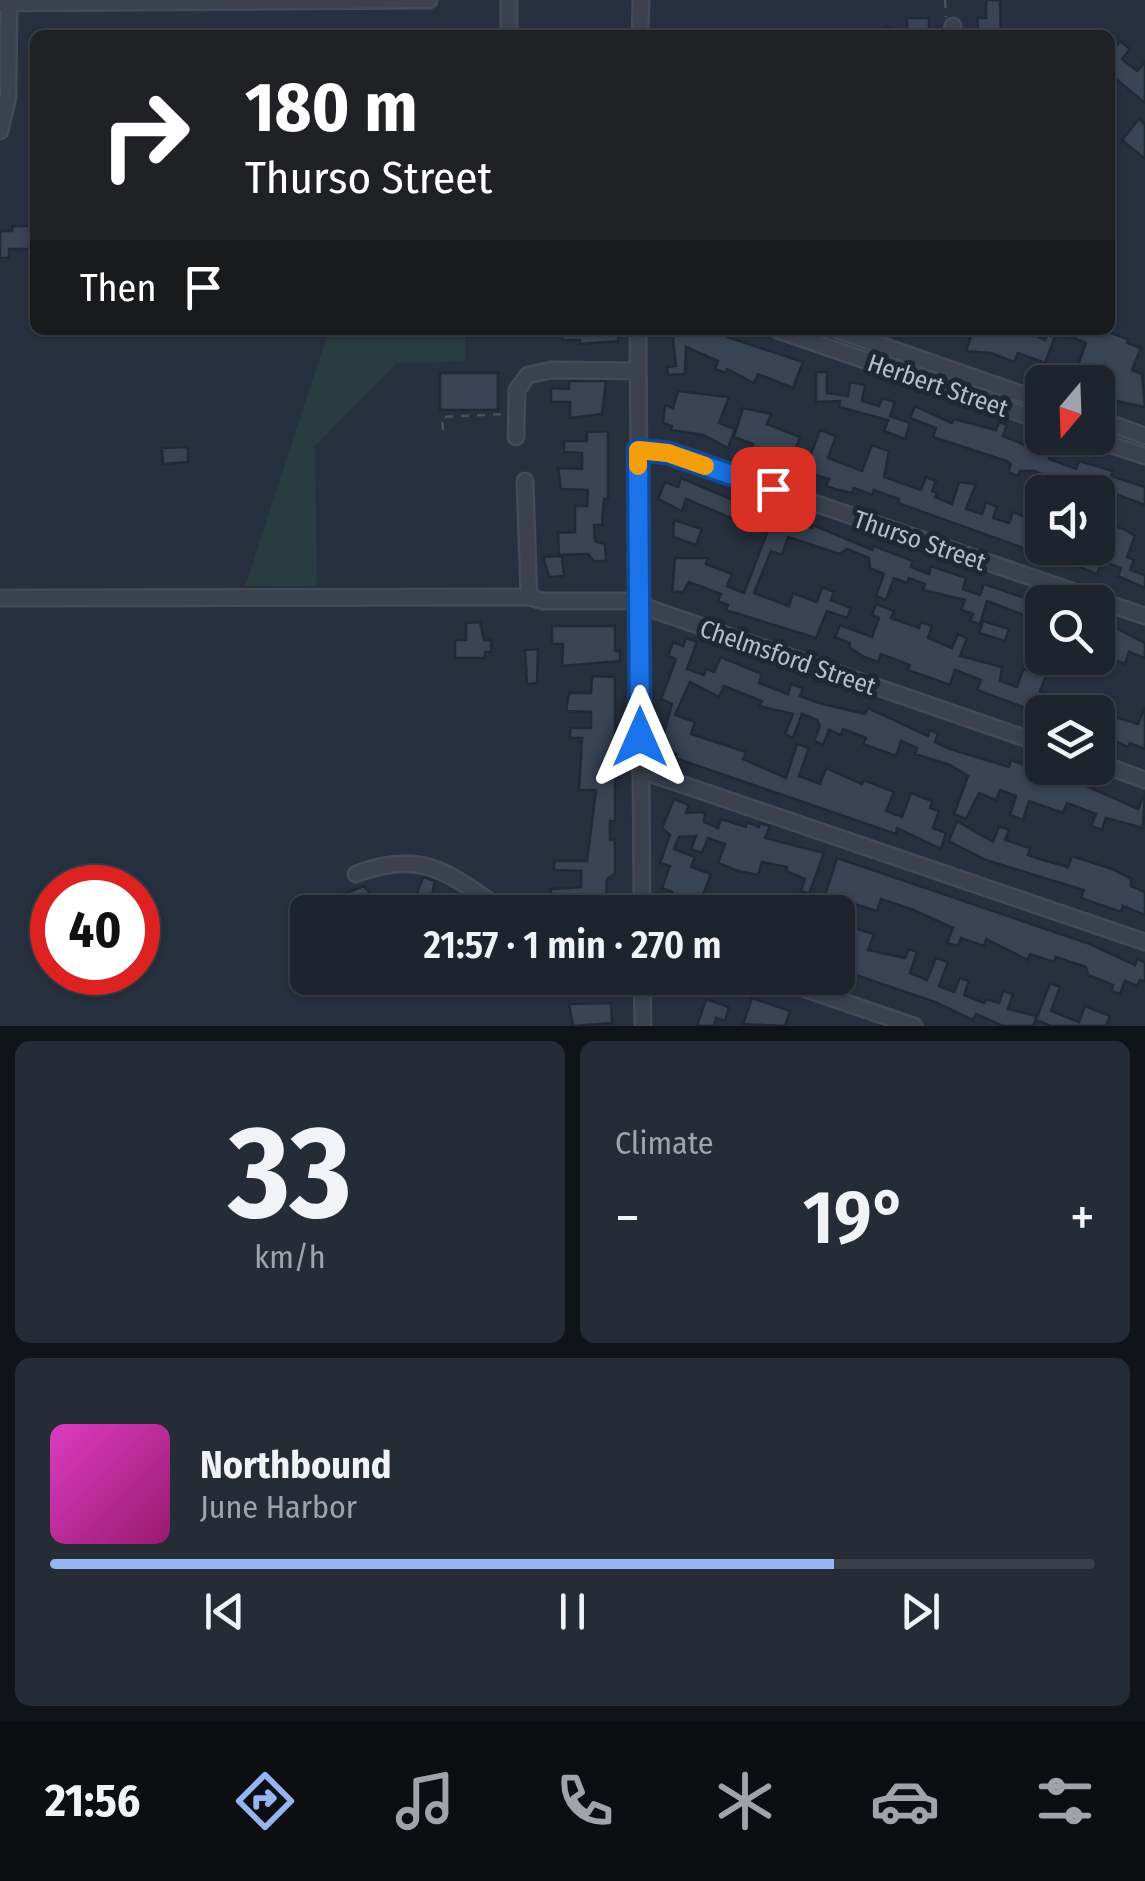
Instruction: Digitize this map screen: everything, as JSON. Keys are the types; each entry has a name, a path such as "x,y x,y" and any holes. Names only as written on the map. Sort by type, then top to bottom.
{"street":[{"path":"0,131 8,98 4,3 429,0"},
{"path":"508,30 509,0"},
{"path":"640,0 640,30"},
{"path":"638,335 642,895"},
{"name":"Herbert Street","path":"792,335 1025,415"},
{"path":"842,352 844,335"},
{"name":"Herbert Street","path":"855,335 1025,394"},
{"path":"516,438 517,390 528,375 550,370 638,371"},
{"path":"1022,414 1025,410"},
{"path":"1115,426 1145,436"},
{"path":"1115,446 1145,456"},
{"name":"Thurso Street","path":"638,450 668,453 1145,616"},
{"path":"525,481 529,597"},
{"name":"Chelmsford Street","path":"0,598 529,597 639,605 1025,738"},
{"path":"1115,769 1145,780"},
{"path":"640,770 1145,942"},
{"path":"356,874 378,866 424,863 444,870 480,895"},
{"path":"642,995 642,1026"},
{"path":"823,995 914,1026"}],"path":[{"path":"945,0 950,26"},
{"path":"443,430 442,417 509,414"}],"shaded area":[{"path":"327,335 465,335 465,362 397,363 315,446 317,586 245,586"}],"building":[{"path":"986,0 1000,0 1001,30 978,30 977,18 986,18"},
{"path":"907,18 929,18 929,30 907,30"},
{"path":"1120,41 1130,49 1122,59 1137,71 1145,62 1145,103 1115,78 1115,48"},
{"path":"1139,119 1145,124 1145,159 1122,140"},
{"path":"13,226 30,226 30,249 9,249 9,258 0,258 0,231 12,231"},
{"path":"1115,334 1128,339 1127,343 1141,348 1132,370 1142,374 1145,407 1115,401 1115,365 1078,365 1086,343 1067,335"},
{"path":"562,335 618,335 618,341 580,344 580,340 562,340"},
{"path":"673,335 728,335 803,362 793,388 758,374 754,383 727,369 726,373 715,369 718,361 686,347 685,374 668,375 667,367 676,366"},
{"path":"971,335 1035,335 1045,340 1047,335 1056,335 1045,363 1018,353 1014,362 991,353 966,351"},
{"path":"816,372 827,372 827,393 848,396 850,382 865,385 862,401 879,406 882,398 895,402 890,416 910,423 905,439 884,431 888,420 839,407 840,401 816,402"},
{"path":"440,373 498,373 498,410 440,410"},
{"path":"569,381 606,381 602,414 570,418 570,402 551,402 551,388 569,389"},
{"path":"678,391 729,397 719,423 735,429 728,448 703,435 671,430 672,426 663,423 665,405 673,408"},
{"path":"915,406 952,423 954,419 996,430 999,422 1007,425 1003,436 1025,445 1025,455 1051,455 1049,459 1076,469 1079,461 1113,471 1111,475 1044,475 1020,471 1018,476 1008,472 1011,464 1007,461 933,437 936,428 910,418"},
{"path":"743,408 771,414 767,424 800,437 796,448 811,454 820,430 836,436 828,458 862,471 872,445 889,451 884,477 921,490 926,477 936,481 932,491 937,493 935,497 952,504 959,482 976,484 966,509 982,514 986,502 997,507 993,518 1009,523 1013,512 1025,517 1025,548 898,503 899,499 874,490 872,495 854,488 852,493 826,486 829,479 774,463 751,449 753,444 734,437"},
{"path":"608,431 608,499 604,499 602,525 594,525 595,541 605,544 606,561 594,561 588,554 559,555 558,533 575,532 575,506 587,506 588,490 561,489 558,468 582,469 582,453 564,452 564,441 587,441 587,432"},
{"path":"188,447 188,462 163,464 162,448"},
{"path":"1115,477 1145,487 1145,505 1115,494"},
{"path":"681,478 776,518 778,515 812,528 813,525 872,550 874,546 913,561 911,567 929,574 931,566 966,578 963,589 980,595 984,584 1022,597 1025,616 987,601 980,624 970,621 973,614 961,610 965,600 923,590 925,584 909,578 907,583 894,578 886,600 876,596 884,574 870,568 869,558 847,549 840,554 788,537 782,555 771,551 754,593 789,606 793,593 817,602 822,587 834,592 831,600 851,608 847,618 827,611 816,638 726,610 728,605 718,601 721,594 689,582 683,592 672,592 675,558 708,558 706,564 732,574 727,586 744,593 767,533 686,499 682,511 658,499 665,482 678,487"},
{"path":"674,520 702,529 696,545 673,537"},
{"path":"1115,526 1135,536 1127,557 1134,560 1130,570 1145,575 1145,588 1118,576 1121,568 1113,565"},
{"path":"562,556 564,576 549,577 543,557"},
{"path":"1074,565 1100,565 1097,574"},
{"path":"876,604 894,611 891,618 919,628 921,622 932,626 928,638 952,648 958,634 967,638 960,656 1002,667 1000,681 1017,687 1023,669 1025,675 1046,676 1040,691 1049,695 1025,695 1025,708 977,690 981,680 955,670 950,685 908,670 910,665 881,654 878,662 864,657 849,647 850,643 835,637 840,625 872,637 879,618 872,615"},
{"path":"983,621 1009,629 1005,641 979,633"},
{"path":"480,622 484,640 491,640 491,652 485,652 485,658 455,658 455,640 466,640 466,623"},
{"path":"552,626 615,626 615,651 620,651 620,661 562,666 563,644 552,644"},
{"path":"1115,628 1145,643 1145,658 1129,652 1125,664 1115,660"},
{"path":"686,638 697,642 687,669 704,675 706,669 714,672 721,657 762,674 759,683 788,694 791,684 803,688 800,696 819,703 865,714 868,708 928,736 930,730 938,734 935,742 950,749 1009,767 1011,760 1025,765 1025,785 1084,785 1138,809 1145,792 1143,828 1106,818 1102,830 1091,826 1096,814 1067,803 1063,813 1029,801 1023,820 1010,815 1016,796 1000,790 996,800 979,793 966,819 954,814 968,776 950,765 915,754 917,748 901,741 896,756 863,744 866,738 843,729 841,735 829,730 823,745 814,741 820,726 817,720 802,714 793,738 785,734 793,714 759,706 762,701 724,686 719,697 690,682 675,715 695,722 691,734 746,752 743,759 786,778 797,744 809,748 799,776 820,784 826,768 862,784 864,780 894,792 886,811 902,817 911,793 932,801 930,808 939,811 933,828 946,833 941,849 897,828 896,834 675,758 677,754 660,748 672,704 661,699 676,659 668,656 673,642 683,646"},
{"path":"538,649 537,683 527,684 525,650"},
{"path":"592,676 615,677 615,821 610,821 610,840 615,840 615,874 607,879 606,895 552,895 550,889 581,887 581,871 554,870 554,861 587,861 596,790 579,790 582,738 570,738 570,728 591,728 591,712 566,711 569,693 591,693"},
{"path":"1145,707 1145,749 1115,740 1115,717 1138,724"},
{"path":"674,799 689,805 686,813 705,812 704,822 718,828 721,819 746,827 747,822 759,827 760,823 770,826 765,838 824,853 809,894 801,891 805,879 786,871 787,867 762,862 758,875 738,871 718,863 725,844 708,838 702,853 691,849 696,836 679,837 674,849 695,857 691,867 711,874 703,895 671,895 672,892 662,888 670,866 660,863 670,835 662,828"},
{"path":"957,821 993,842 999,826 1009,830 1005,840 1030,848 1028,855 1043,860 1068,867 1072,856 1112,869 1131,879 1131,886 1145,892 1145,915 1123,906 1121,912 1081,898 1084,890 986,860 949,841"},
{"path":"837,858 1090,944 1135,965 1137,959 1145,962 1145,982 1140,980 1137,986 1125,981 1120,994 1111,991 1113,985 1088,975 1086,967 1056,957 1054,962 1030,954 1028,960 986,939 984,946 961,938 958,946 947,943 953,928 911,909 881,899 877,911 855,904 855,895 825,895"},
{"path":"423,877 435,881 432,895 416,895"},
{"path":"364,886 371,895 341,895"},
{"path":"855,929 874,934 868,950 905,958 909,949 917,952 910,973 927,980 936,958 948,962 939,986 954,992 960,978 969,981 964,995 984,1003 986,999 999,1003 1003,991 1013,994 1008,1009 1037,1016 1033,1026 1003,1026 976,1014 973,1020 935,1002 855,975"},
{"path":"1050,983 1060,987 1051,1011 1079,1022 1085,1006 1110,1016 1106,1026 1051,1026 1036,1020"},
{"path":"752,998 790,1011 785,1026 743,1024"},
{"path":"706,999 729,1007 725,1021 716,1018 714,1026 697,1026"},
{"path":"611,1003 612,1023 573,1026 569,1004"}],"slow traffic":[{"path":"638,466 638,450 668,453 705,466"}],"route":[{"path":"640,737 638,450 668,453 773,489"}]}
